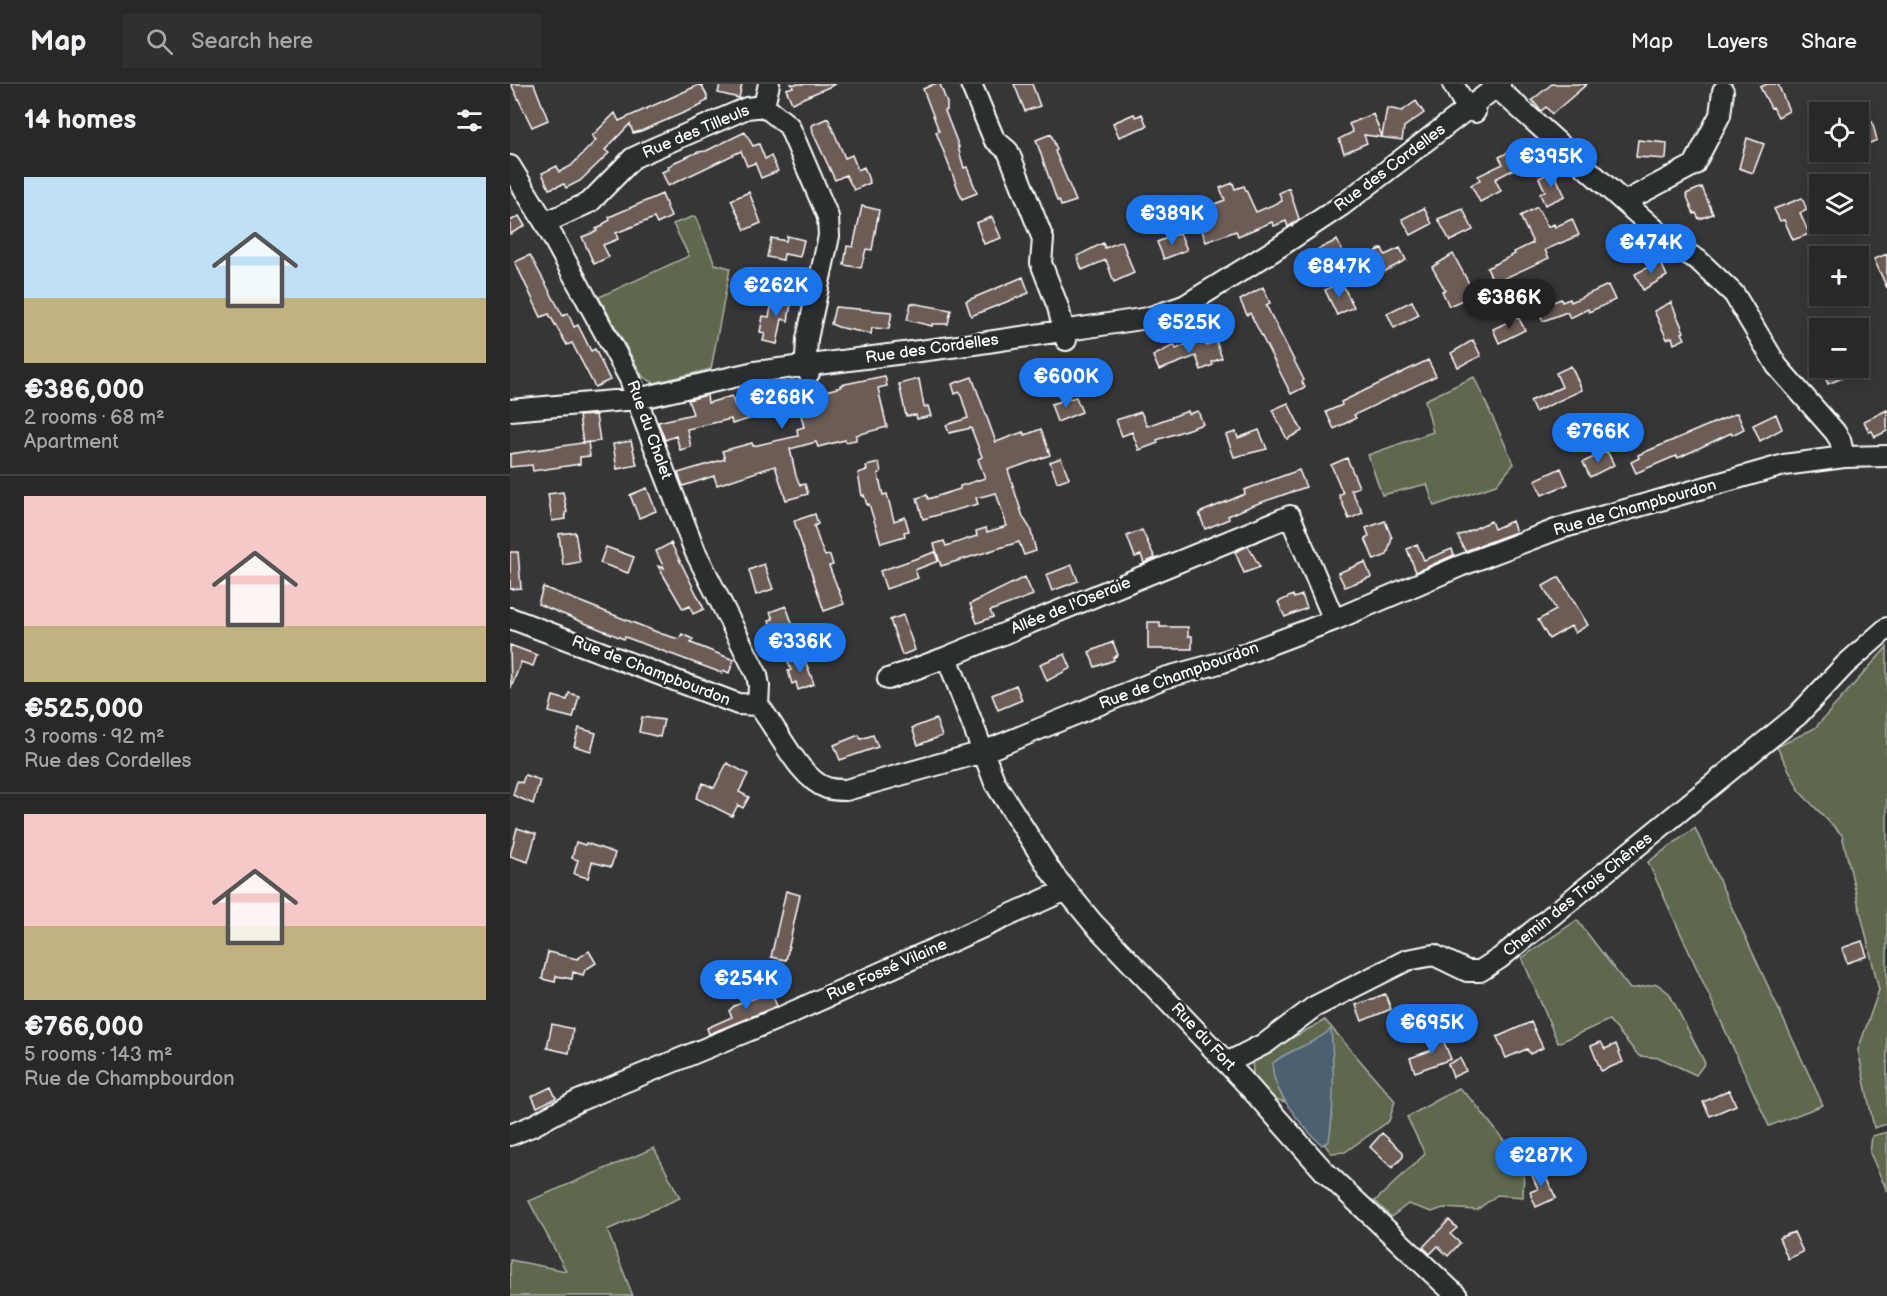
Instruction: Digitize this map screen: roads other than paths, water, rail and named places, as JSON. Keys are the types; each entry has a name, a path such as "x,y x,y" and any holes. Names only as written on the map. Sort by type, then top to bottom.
{"street":[{"name":"Rue des Tilleuls","path":"764,106 769,84"},
{"path":"971,84 994,139 1008,151 1043,239 1041,263 1065,335"},
{"path":"1453,84 1472,110"},
{"path":"1498,85 1624,202 1673,244 1698,260 1734,294 1777,366 1835,432 1840,440 1844,458"},
{"name":"Rue des Cordelles","path":"510,410 637,399 755,372 808,369 962,346 1065,335 1148,318 1184,306 1341,206 1472,110 1498,85"},
{"path":"1624,202 1694,165 1720,115 1723,91"},
{"name":"Rue des Tilleuls","path":"544,223 590,202 633,158 747,108 764,106 789,126 828,216 829,236 807,339 808,369"},
{"name":"Rue du Chalet","path":"510,166 630,379 695,551 757,675 758,705"},
{"name":"Rue de Champbourdon","path":"510,618 738,704 758,705 770,719 798,763 814,781 828,788 846,790 941,766 983,752 1164,678 1223,662 1334,620 1460,566 1558,529 1784,465 1887,456"},
{"name":"Allée de l'Oseraie","path":"888,679 1290,516 1334,620"},
{"name":"Chemin des Trois Chênes","path":"1227,1063 1266,1043 1314,1007 1407,960 1434,955 1454,966 1474,971 1500,958 1798,716 1845,664 1887,628"},
{"path":"947,657 983,752"},
{"name":"Rue du Fort","path":"983,752 995,783 1052,873 1093,923 1227,1063 1324,1171 1456,1296"},
{"name":"Rue Fossé Vilaine","path":"510,1135 578,1101 784,1016 1066,890"}],"water":[{"path":"1331,1029 1332,1113 1329,1141 1322,1145 1306,1129 1282,1096 1273,1073 1273,1063"}]}
